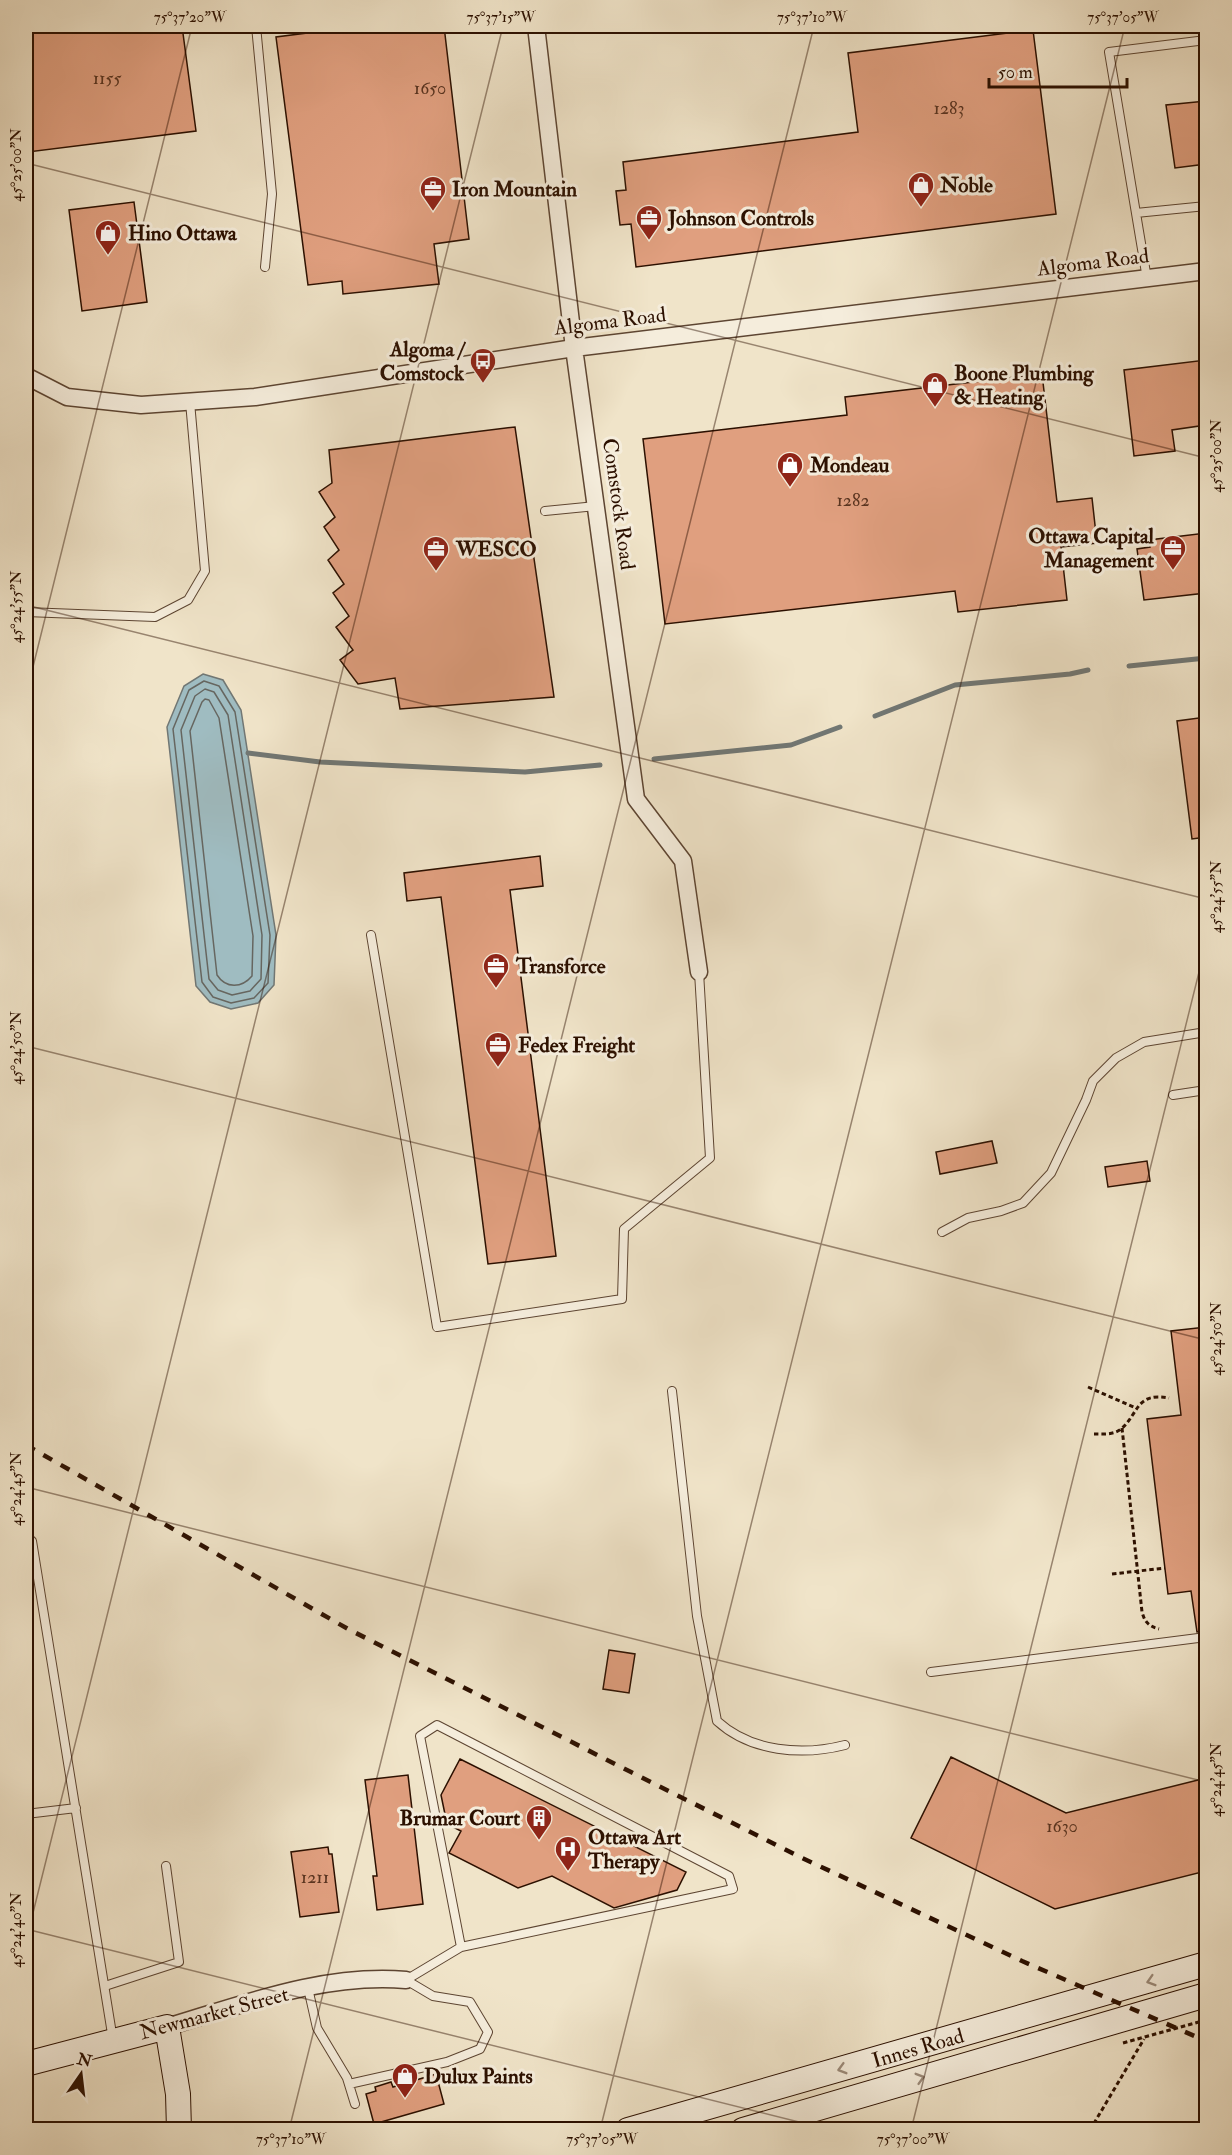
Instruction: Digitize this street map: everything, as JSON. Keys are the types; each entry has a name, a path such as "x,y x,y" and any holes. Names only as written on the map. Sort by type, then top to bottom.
{"main road":[{"name":"Innes Road","path":"628,2130 1206,1964"},
{"name":"Innes Road","path":"743,2130 1206,1995"},
{"name":"Newmarket Street","path":"26,2064 167,2027"},
{"path":"167,2027 178,2094 179,2130"},
{"path":"178,2094 191,2130"}],"street":[{"name":"Comstock Road","path":"536,26 574,348 636,799 683,861 699,972"},
{"name":"Algoma Road","path":"26,376 67,397 141,405 255,397 574,348 1206,271"},
{"name":"Newmarket Street","path":"167,2027 264,1998 328,1983 378,1978 406,1980"}],"lane":[{"path":"256,26 272,194 265,267"},
{"path":"1147,279 1109,52 1206,40"},
{"path":"1136,213 1206,206"},
{"path":"26,612 155,617 188,600 205,571 190,402"},
{"path":"545,511 596,506"},
{"path":"372,935 437,1327 622,1299 624,1228 710,1158 699,972"},
{"path":"942,1232 968,1218 1001,1211 1023,1203 1051,1173 1093,1081 1116,1058 1144,1042 1206,1032"},
{"path":"1173,1095 1206,1090"},
{"path":"672,1391 697,1616 717,1721 729,1731 770,1748 789,1751 845,1745"},
{"path":"26,1537 32,1541 113,2040"},
{"path":"932,1672 1206,1637"},
{"path":"349,2084 447,2062 480,2049 488,2032 470,2002 433,1996 406,1980 461,1947 733,1889 729,1876 437,1725 420,1736 461,1947"},
{"path":"26,1815 76,1808"},
{"path":"105,1986 179,1962 166,1866"},
{"path":"308,1988 317,2028 349,2084 355,2104"}],"path":[{"path":"1088,1387 1136,1408"},
{"path":"1094,1434 1114,1433 1122,1428 1143,1402 1161,1397 1169,1398"},
{"path":"1122,1428 1144,1620 1150,1626 1159,1629"},
{"path":"1112,1574 1165,1568"},
{"path":"1090,2130 1145,2037"}],"water":[{"path":"203,674 223,680 241,710 276,935 274,985 258,1003 231,1009 210,1002 196,986 167,727 184,686"}],"building":[{"path":"26,26 182,26 196,131 28,152"},
{"path":"363,26 444,26 469,239 434,244 439,284 343,294 342,281 308,285 276,37"},
{"path":"1033,30 1056,214 636,267 631,224 620,225 616,191 626,190 623,162 858,132 848,53"},
{"path":"1206,101 1206,164 1175,168 1166,105"},
{"name":"Hino Ottawa","path":"134,202 147,302 82,311 69,210"},
{"path":"1206,360 1206,425 1172,430 1175,451 1134,456 1124,370"},
{"path":"1042,374 1057,502 1092,498 1097,543 1061,547 1067,600 958,612 955,591 665,624 643,439 847,415 845,397"},
{"name":"WESCO","path":"515,427 554,697 400,709 395,678 358,684 340,660 353,650 336,627 349,616 333,593 344,584 328,560 339,550 324,527 335,517 319,492 332,483 329,450"},
{"name":"Ottawa Capital Management","path":"1206,533 1206,593 1144,600 1137,549 1150,547 1149,540"},
{"path":"1206,717 1206,837 1192,839 1177,721"},
{"path":"540,856 543,886 510,890 556,1256 488,1264 441,897 407,901 404,873"},
{"path":"992,1141 997,1163 940,1174 936,1152"},
{"path":"1147,1161 1150,1181 1108,1187 1105,1167"},
{"path":"1206,1327 1206,1631 1197,1632 1191,1591 1168,1594 1147,1419 1181,1415 1171,1331"},
{"path":"609,1650 635,1654 629,1693 603,1689"},
{"path":"951,1757 1066,1813 1206,1778 1206,1871 1055,1909 911,1838"},
{"name":"Brumar Court","path":"460,1759 686,1872 677,1890 614,1908 552,1876 518,1888 449,1853 461,1831 447,1824 441,1795"},
{"path":"408,1775 423,1904 377,1910 373,1876 377,1876 365,1780"},
{"path":"328,1847 329,1854 332,1854 339,1912 300,1917 291,1852"},
{"name":"Dulux Paints","path":"436,2074 444,2104 374,2124 366,2094 376,2091 375,2087 391,2082 393,2087"}],"waterway":[{"path":"1129,666 1206,658"},
{"path":"875,716 955,685 1070,674 1088,670"},
{"path":"654,759 791,745 840,727"},
{"path":"248,753 320,762 525,772 600,765"}],"railway":[{"path":"26,1445 348,1629 631,1772 798,1856 1022,1961 1206,2041"}],"place":[{"name":"Noble","path":"921,208"},
{"name":"Iron Mountain","path":"433,212"},
{"name":"Johnson Controls","path":"649,241"},
{"name":"Hino Ottawa","path":"108,256"},
{"name":"Algoma / Comstock","path":"483,384"},
{"name":"Boone Plumbing & Heating","path":"935,408"},
{"name":"Mondeau","path":"790,488"},
{"name":"Ottawa Capital Management","path":"1173,571"},
{"name":"WESCO","path":"436,572"},
{"name":"Transforce","path":"496,989"},
{"name":"Fedex Freight","path":"498,1068"},
{"name":"Brumar Court","path":"539,1841"},
{"name":"Ottawa Art Therapy","path":"568,1872"},
{"name":"Dulux Paints","path":"405,2099"}]}
